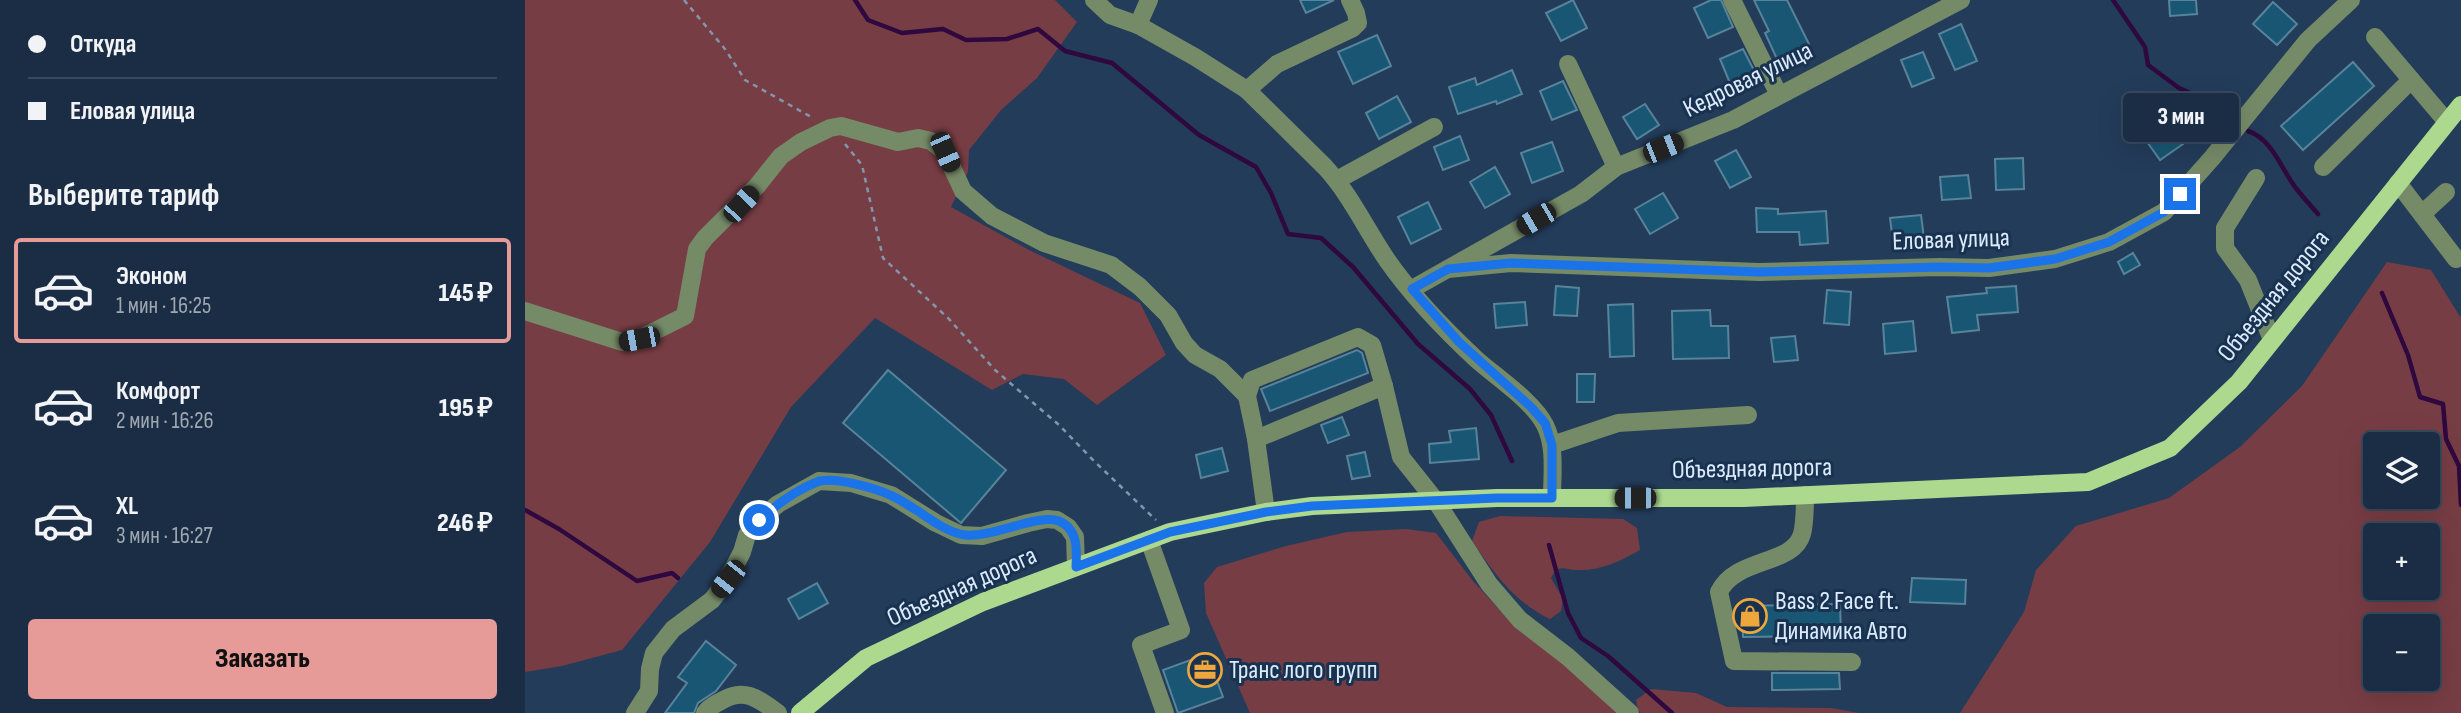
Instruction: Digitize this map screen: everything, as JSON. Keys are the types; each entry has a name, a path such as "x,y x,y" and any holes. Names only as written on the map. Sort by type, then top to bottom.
{"main road":[{"name":"Объездная дорога","path":"800,713 866,658 983,602 1170,532 1266,512 1312,506 1436,501 1744,498 2088,482 2170,448 2239,382 2461,105"}],"street":[{"path":"1094,0 1110,15 1138,25 1247,90 1337,180 1388,261 1459,342 1545,423 1552,445 1552,498"},
{"path":"1138,25 1149,0"},
{"path":"1247,90 1277,64 1353,28 1358,23 1350,0"},
{"path":"1732,0 1779,95"},
{"name":"Кедровая улица","path":"1412,289 1581,194 1616,167 1733,120 1931,7 1961,0"},
{"name":"Еловая улица","path":"1448,269 1511,263 1759,272 1989,268 2055,259 2109,242 2164,212 2212,158 2308,40 2351,0"},
{"path":"2375,37 2447,122"},
{"path":"1568,64 1616,167"},
{"path":"2323,167 2411,80"},
{"path":"525,310 622,342 639,339 685,316 697,249 705,238 725,221 781,156 801,142 841,126 898,142 918,138 931,141 945,152 963,191 992,216 1044,243 1111,265 1140,287 1168,315 1184,343 1195,355 1220,369 1247,396"},
{"path":"1337,180 1434,127"},
{"path":"2256,178 2225,228 2225,248 2248,280 2272,340"},
{"path":"2398,183 2456,258"},
{"path":"2422,214 2446,192"},
{"path":"1266,512 1247,396 1252,380 1359,337 1372,345 1401,457 1436,501 1489,584 1520,620 1568,656 1630,713"},
{"path":"1256,439 1384,386"},
{"path":"1552,445 1618,423 1748,415"},
{"path":"635,713 649,691 654,653 673,629 712,600 728,579 742,552 747,535 759,520 778,504 819,481 851,483 891,495 961,535 982,536 1037,521 1057,520 1068,527 1075,537 1076,567"},
{"path":"1805,495 1802,537 1786,554 1735,572 1723,583 1719,592 1734,661 1852,662"},
{"path":"1149,540 1181,630 1141,645 1165,713"},
{"path":"705,713 708,708 733,694 757,698 778,713"}],"path":[{"path":"684,0 725,49 745,80 831,128 862,165 883,258 948,318 995,370 1059,425 1170,532"}],"shaded area":[{"path":"525,0 1055,0 1077,22 1037,78 1001,110 969,150 968,172 951,207 1029,250 1140,303 1166,355 1097,405 1064,379 1023,374 992,390 875,318 791,407 710,542 622,650 562,666 525,672"},
{"path":"2387,262 2431,270 2461,318 2461,713 1960,713 2024,612 2036,570 2076,526 2169,498 2240,447 2302,386"},
{"path":"1500,516 1623,519 1637,528 1640,550 1602,567 1555,570 1551,578 1563,599 1561,611 1550,619 1515,595 1472,541 1479,522"},
{"path":"1406,529 1436,533 1473,581 1517,629 1581,675 1619,713 1250,713 1206,613 1204,583 1217,567 1286,546 1347,532"},
{"path":"1651,689 1696,693 1727,707 1831,708 1859,713 1641,713 1636,700"}],"building":[{"path":"1300,0 1334,0 1306,13"},
{"path":"1573,0 1587,28 1561,41 1546,13"},
{"path":"1711,0 1721,0 1733,27 1708,38 1694,8"},
{"path":"1754,0 1787,0 1809,44 1777,59 1765,33 1769,31"},
{"path":"2169,0 2196,0 2197,14 2170,16"},
{"path":"2273,2 2297,24 2277,45 2253,24"},
{"path":"1961,24 1977,61 1955,70 1939,34"},
{"path":"1377,35 1391,66 1353,84 1338,52"},
{"path":"1743,49 1760,82 1734,93 1720,59"},
{"path":"1923,52 1934,78 1912,87 1901,60"},
{"path":"2353,62 2374,86 2303,150 2281,126"},
{"path":"1512,70 1522,94 1458,114 1449,87 1475,78 1477,85"},
{"path":"1563,81 1577,110 1552,120 1540,91"},
{"path":"1397,96 1411,122 1379,139 1366,113"},
{"path":"1645,104 1659,125 1637,139 1623,117"},
{"path":"2168,122 2183,144 2160,160 2145,139"},
{"path":"1460,136 1469,160 1443,170 1434,147"},
{"path":"1552,142 1563,171 1532,183 1521,153"},
{"path":"1736,150 1751,177 1730,188 1715,161"},
{"path":"2023,158 2024,189 1996,190 1995,159"},
{"path":"1495,167 1510,194 1485,208 1470,182"},
{"path":"1968,175 1971,198 1942,200 1940,177"},
{"path":"1663,193 1678,218 1650,234 1635,209"},
{"path":"1428,202 1441,229 1411,244 1398,217"},
{"path":"1756,208 1778,209 1778,214 1826,211 1828,243 1800,245 1799,232 1757,232"},
{"path":"1921,215 1924,238 1893,242 1890,218"},
{"path":"2133,253 2140,265 2124,274 2118,262"},
{"path":"1556,286 1579,288 1577,316 1554,315"},
{"path":"2016,286 2018,312 1977,315 1979,330 1952,333 1947,297 1987,293 1986,288"},
{"path":"1827,290 1851,292 1849,325 1824,323"},
{"path":"1525,302 1527,325 1496,328 1494,304"},
{"path":"1633,304 1634,356 1610,357 1608,305"},
{"path":"1710,310 1711,326 1728,326 1729,358 1673,359 1672,311"},
{"path":"1913,321 1916,351 1885,354 1883,324"},
{"path":"1795,336 1798,360 1774,362 1771,338"},
{"path":"1357,350 1362,353 1368,373 1270,411 1261,389"},
{"path":"888,370 1006,470 961,523 843,423"},
{"path":"1577,374 1595,374 1594,402 1577,402"},
{"path":"1342,417 1349,435 1328,443 1321,425"},
{"path":"1476,428 1479,459 1430,463 1429,444 1451,442 1449,431"},
{"path":"1222,448 1228,471 1201,478 1196,455"},
{"path":"1365,452 1370,476 1352,479 1347,456"},
{"path":"1912,578 1966,580 1965,604 1910,602"},
{"path":"817,583 828,603 799,619 788,599"},
{"path":"1840,604 1841,636 1743,637 1742,606"},
{"path":"706,641 736,665 716,691 698,703 694,713 665,713 687,683 678,677"},
{"path":"1207,654 1223,697 1178,713 1163,670"},
{"path":"1772,673 1839,673 1840,689 1772,690"}],"waterway":[{"path":"855,0 868,20 902,33 943,29 966,40 1007,39 1038,29 1065,51 1112,63 1199,135 1256,167 1271,193 1288,234 1321,238 1353,267 1418,344 1470,389 1491,415 1512,461"},
{"path":"2113,0 2145,47 2148,65 2179,88 2206,100"},
{"path":"2248,131 2270,147 2295,187 2318,214"},
{"path":"2382,293 2408,355 2420,397 2443,404 2446,439 2459,466 2461,505"},
{"path":"525,510 559,529 637,581 672,573 678,578"},
{"path":"1549,545 1568,613 1581,638 1608,656 1672,713"}],"place":[{"name":"Bass 2 Face ft. Динамика Авто","path":"1750,616"},
{"name":"Транс лого групп","path":"1205,670"}],"route":[{"path":"759,520 778,504 819,481 851,483 891,495 961,535 982,536 1028,523 1057,520 1068,527 1075,537 1076,567 1170,532 1266,512 1312,506 1552,498 1552,445 1545,423 1459,342 1412,289 1448,269 1511,263 1759,272 1989,268 2055,259 2109,242 2164,212 2180,194"}]}
